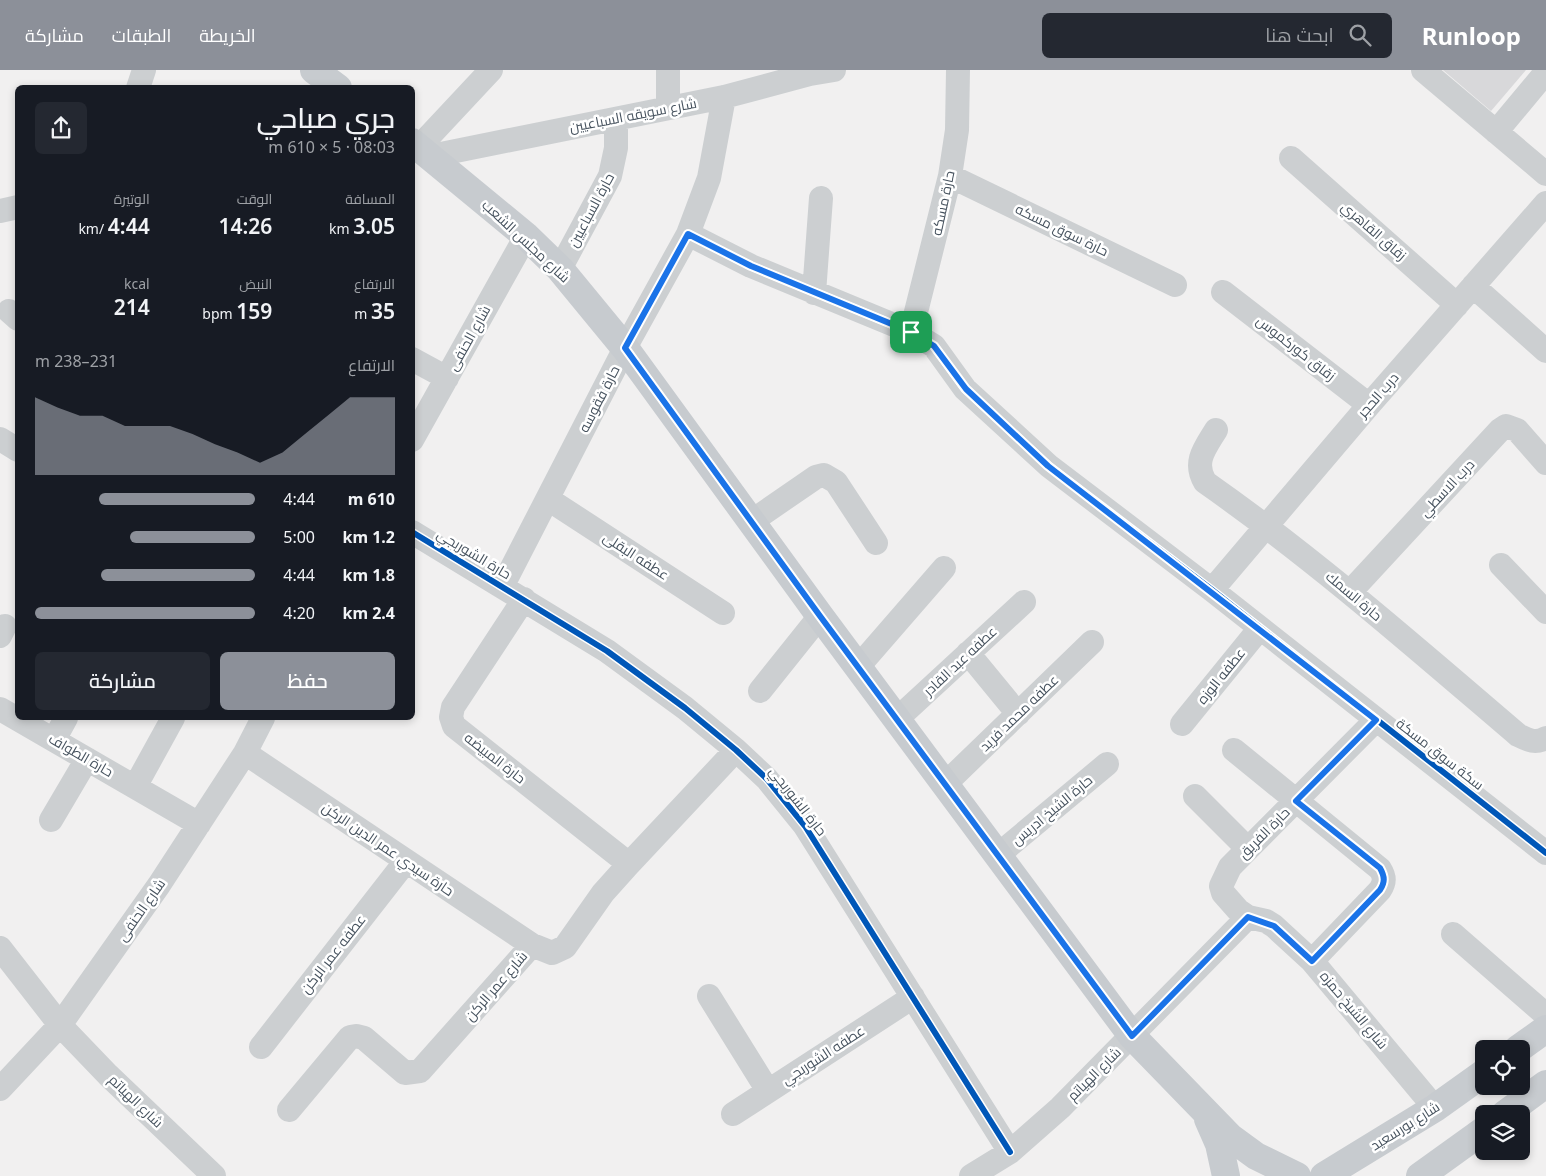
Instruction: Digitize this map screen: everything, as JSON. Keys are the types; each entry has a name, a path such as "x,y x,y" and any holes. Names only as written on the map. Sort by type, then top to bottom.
{"main road":[{"path":"314,70 334,85"},
{"name":"شارع مجلس الشعب","path":"421,148 526,236 560,269 625,348 820,616 1132,1036 1230,1138 1256,1156 1297,1176"},
{"path":"1530,1040 1546,1029"},
{"name":"شارع بورسعيد","path":"1324,1176 1435,1108 1475,1079"},
{"path":"1518,1105 1546,1084"},
{"name":"شارع مجلس الشعب","path":"1207,1116 1219,1144 1226,1176"},
{"path":"1420,1176 1475,1136"}],"street":[{"path":"139,85 144,70"},
{"path":"421,148 491,70"},
{"path":"668,70 668,108"},
{"name":"شارع سويقه السباعيين","path":"421,148 616,119 724,97 811,72 834,70"},
{"name":"حارة مسكه","path":"911,332 950,176 957,130 958,70"},
{"path":"1423,70 1546,174"},
{"path":"1496,132 1546,72"},
{"name":"حارة فقوسه","path":"503,585 625,348 688,234 709,178 724,97"},
{"name":"حارة السباعيين","path":"560,269 610,176 616,155 616,119"},
{"name":"زقاق القاهري","path":"1291,158 1457,305"},
{"name":"حارة سوق مسكه","path":"950,176 1175,285"},
{"path":"814,293 821,198"},
{"name":"درب الحجر","path":"1212,590 1369,405 1546,202"},
{"path":"0,211 15,208"},
{"name":"سكة سوق مسكة","path":"688,234 751,266 911,332 934,346 966,389 1048,466 1212,590 1546,853"},
{"name":"شارع الحنفى","path":"415,435 526,236"},
{"path":"1473,286 1546,351"},
{"name":"زقاق كوركموس","path":"1223,292 1369,405"},
{"path":"415,361 447,378"},
{"name":"درب الاسطي","path":"1350,592 1500,430 1506,426 1517,430 1546,463"},
{"name":"حارة السمك","path":"1216,430 1199,460 1200,473 1205,482 1267,525 1350,592 1518,735 1531,741 1540,742 1546,738"},
{"path":"0,439 15,448"},
{"path":"752,521 816,476 824,475 836,482 876,543"},
{"name":"عطفه البقلى","path":"548,500 723,613"},
{"name":"حارة الشوربجي","path":"415,534 503,585 607,651 685,708 736,750 767,779 805,826 1010,1152"},
{"path":"1501,565 1546,612"},
{"path":"858,667 944,568"},
{"name":"حارة المبيضه","path":"524,599 453,707 451,717 454,726 629,864"},
{"name":"عطفه عبد القادر","path":"896,719 1024,602"},
{"path":"760,691 820,616"},
{"name":"عطفه الوزه","path":"1182,724 1260,628"},
{"name":"عطفه محمد فريد","path":"945,784 1092,642"},
{"path":"968,654 1018,714"},
{"name":"حارة الطواف","path":"0,709 15,718"},
{"name":"حارة الطواف","path":"19,720 199,824"},
{"path":"54,740 65,720"},
{"path":"135,786 171,720"},
{"name":"شارع الحنفى","path":"0,1089 60,1025 199,824 245,753 259,720"},
{"name":"حارة الفريق","path":"1221,886 1230,868 1376,720"},
{"name":"شارع عمر الركن","path":"289,1110 350,1037 364,1038 405,1073 420,1071 532,945 552,953 561,951 603,893 736,750"},
{"path":"1234,750 1380,868 1384,876 1384,884 1380,890 1312,961"},
{"name":"حارة سيدي عمر الدين الركن","path":"245,753 532,945"},
{"path":"51,820 87,759"},
{"name":"حارة الشيخ ادريس","path":"998,856 1107,764"},
{"path":"1195,796 1248,849"},
{"name":"عطفه عمر الركن","path":"261,1047 406,861"},
{"name":"شارع الشيخ حمزه","path":"1221,886 1230,903 1248,917 1274,926 1312,961 1435,1108"},
{"name":"شارع الهياتم","path":"971,1176 1010,1152 1060,1108 1248,917"},
{"path":"1453,934 1546,1015"},
{"name":"شارع الهياتم","path":"0,948 60,1025 214,1176"},
{"path":"709,996 768,1091"},
{"name":"عطفه الشوربجي","path":"733,1114 913,997"}],"building":[{"path":"1443,70 1526,70 1491,111"}],"cycle path":[{"path":"688,234 751,266 911,332 934,346 965,389 1049,466 1212,590 1546,853"},
{"path":"415,534 607,651 685,708 736,750 767,779 805,826 1010,1152"}],"route":[{"path":"688,234 751,266 911,332 934,346 966,389 1048,466 1212,590 1376,720 1296,801 1380,868 1384,876 1384,884 1380,890 1312,961 1286,934 1266,921 1248,917 1132,1036 820,616 625,348 688,234"}]}
